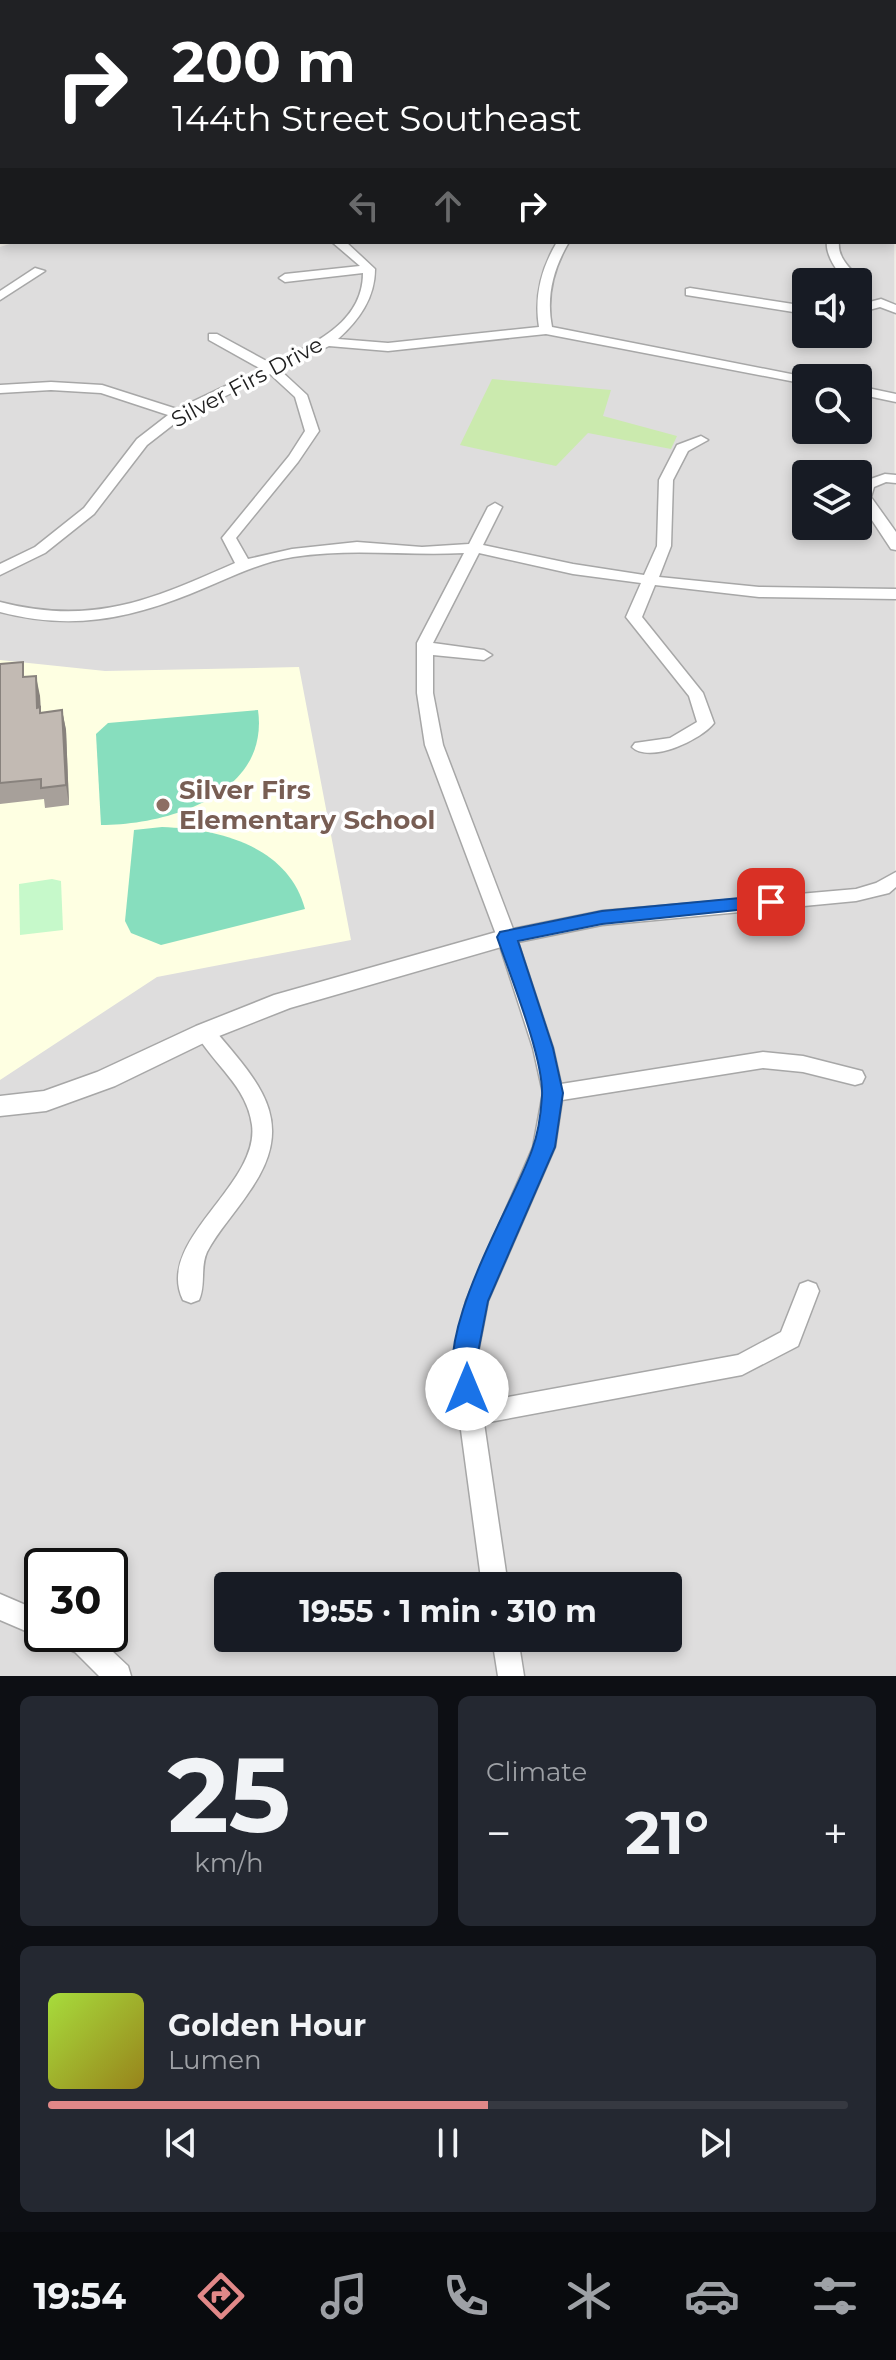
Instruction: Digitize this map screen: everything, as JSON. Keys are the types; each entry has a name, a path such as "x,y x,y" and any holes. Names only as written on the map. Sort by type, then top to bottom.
{"street":[{"path":"341,244 369,269"},
{"path":"546,330 542,313 544,284 553,256 562,244"},
{"path":"833,244 832,249 843,268"},
{"path":"285,278 369,269"},
{"name":"Silver Firs Drive","path":"0,570 40,550 89,511 142,442 178,414 327,342 351,321 360,306 369,287 369,269"},
{"path":"0,296 39,271"},
{"path":"690,292 792,308"},
{"path":"872,295 896,309"},
{"path":"872,305 881,303"},
{"path":"327,342 388,347 546,330 792,377"},
{"path":"213,337 269,368 299,394 312,431 302,450 241,518 229,538 244,565"},
{"path":"0,389 51,386 102,389 178,414"},
{"path":"872,393 896,398"},
{"path":"641,747 668,745 682,740 695,735 706,723 706,707 645,637 634,617 647,580 664,546 666,480 682,448 701,440"},
{"path":"896,479 885,478 867,485 864,497 872,512 891,532 896,546"},
{"path":"493,1572 464,1363 477,1301 544,1147 553,1093 543,1048 507,937 434,745 425,693 425,643 495,507"},
{"path":"0,607 34,616 80,617 119,613 184,591 244,565 292,553 357,546 422,551 475,548 573,569 759,592 896,594"},
{"path":"425,649 484,655"},
{"path":"0,1106 46,1101 106,1079 205,1032 283,1001 507,937 602,918 856,895 882,888 896,878"},
{"path":"191,1293 191,1258 254,1165 263,1140 258,1112 243,1080 205,1032"},
{"path":"553,1093 763,1060 803,1064 855,1077"},
{"path":"469,1415 742,1365 790,1339 808,1291"},
{"path":"0,1607 24,1617"},
{"path":"93,1652 118,1676"},
{"path":"507,1652 511,1676"}],"shaded area":[{"path":"10,244 894,244 896,1676 0,1676 0,247"},
{"name":"Silver Firs Elementary School","path":"0,660 105,671 299,667 351,940 157,977 0,1080"}],"green space":[{"path":"492,379 611,390 603,416 677,436 671,449 588,433 556,466 460,445"},
{"path":"258,710 257,739 248,764 231,784 183,811 127,824 101,825 96,734 108,723"},
{"path":"162,827 206,832 249,845 284,870 296,887 305,909 161,945 131,933 125,921 134,830"},
{"path":"52,879 61,881 63,930 20,935 19,884"}],"building":[{"path":"23,662 23,677 36,676 37,708 40,707 40,713 62,710 66,785 41,788 41,779 0,783 0,664"}],"place":[{"name":"Silver Firs Elementary School","path":"163,805"}],"route":[{"path":"467,1389 464,1363 477,1301 544,1147 553,1093 543,1048 507,937 602,918 771,902"}]}
